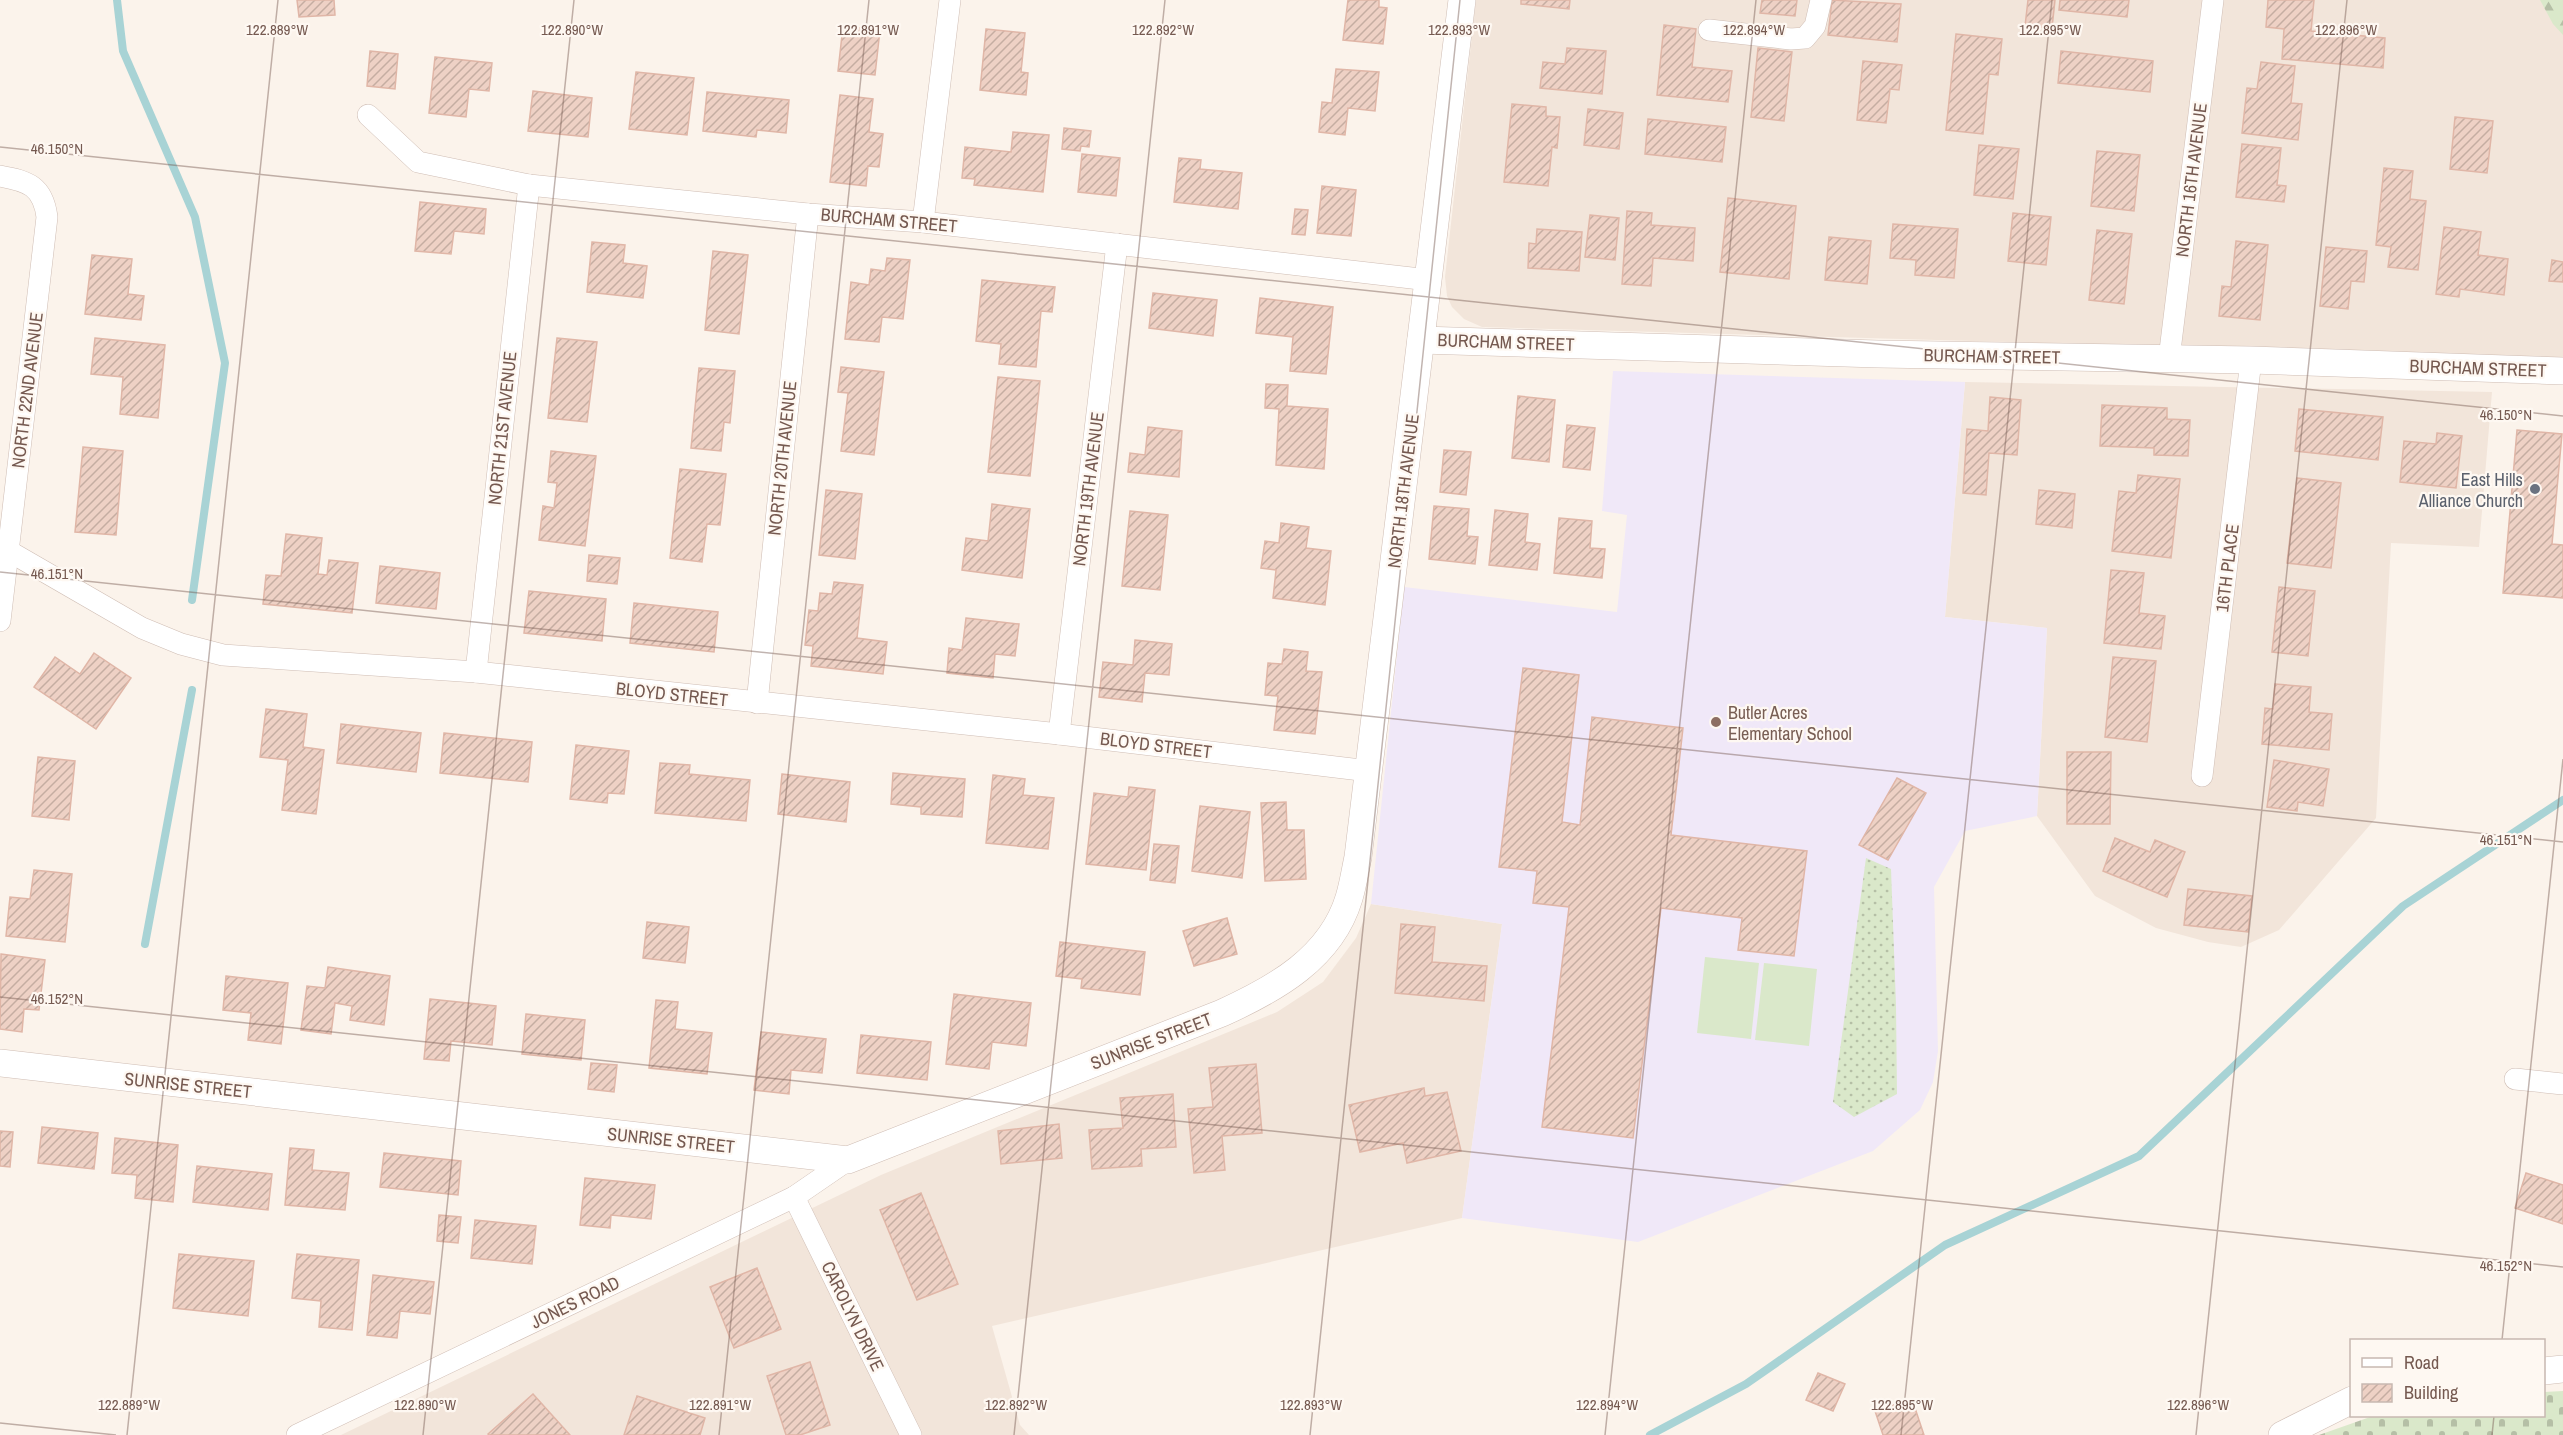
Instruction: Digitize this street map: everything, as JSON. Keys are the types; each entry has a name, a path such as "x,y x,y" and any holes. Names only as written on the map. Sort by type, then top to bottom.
{"street":[{"path":"923,222 950,0"},
{"name":"NORTH 18TH AVENUE","path":"1303,966 1330,939 1349,899 1358,857 1462,0"},
{"path":"1709,30 1791,39 1805,38 1812,33 1815,26 1821,0"},
{"name":"NORTH 16TH AVENUE","path":"2169,359 2213,0"},
{"name":"BURCHAM STREET","path":"368,115 418,162 529,185 808,214 923,222 1429,280"},
{"name":"NORTH 22ND AVENUE","path":"0,176 18,179 33,186 42,196 47,217 4,548 0,621"},
{"name":"NORTH 21ST AVENUE","path":"476,672 529,185"},
{"name":"NORTH 20TH AVENUE","path":"757,703 808,214"},
{"name":"NORTH 19TH AVENUE","path":"1059,734 1117,244"},
{"name":"BURCHAM STREET","path":"1421,340 1878,354 2251,360 2563,371"},
{"name":"16TH PLACE","path":"2202,776 2251,360"},
{"name":"BLOYD STREET","path":"4,548 142,628 181,644 223,655 476,672 1059,734 1369,771"},
{"name":"SUNRISE STREET","path":"0,1063 848,1160 1222,1013 1266,993 1303,966"},
{"path":"2515,1079 2563,1084"},
{"name":"JONES ROAD","path":"297,1435 794,1197 848,1160"},
{"name":"CAROLYN DRIVE","path":"794,1197 911,1435"},
{"path":"2545,1371 2563,1368"},
{"path":"2287,1432 2350,1401"}],"shaded area":[{"path":"1476,0 2563,0 2563,358 1482,327 1464,319 1452,307 1447,296 1445,277"},
{"name":"Butler Acres Elementary School","path":"1613,371 1965,382 1945,617 2047,628 2037,816 1965,831 1934,887 1938,1051 1933,1082 1920,1110 1873,1151 1638,1242 1462,1218 1502,924 1371,904 1404,587 1617,612 1627,515 1602,511"},
{"path":"1965,382 2492,392 2479,547 2391,543 2376,818 2279,930 2241,947 2208,942 2156,928 2095,896 2037,816 2047,628 1945,617"},
{"path":"1371,904 1502,924 1462,1218 992,1326 1020,1425 1029,1435 341,1435 881,1175 1277,1012 1323,982 1356,938"}],"green space":[{"path":"2540,0 2563,0 2563,35 2553,24"},
{"path":"1866,858 1891,869 1897,1094 1854,1117 1833,1102"},
{"path":"1705,957 1759,963 1751,1039 1697,1033"},
{"path":"1764,963 1817,969 1809,1046 1755,1040"},
{"path":"2563,1391 2563,1435 2319,1435 2370,1417 2545,1417 2545,1392"}],"building":[{"path":"297,0 334,0 335,15 299,17"},
{"path":"1348,0 1379,0 1379,7 1387,8 1383,44 1343,40"},
{"path":"1521,0 1570,0 1569,9 1521,4"},
{"path":"1762,0 1797,0 1795,16 1760,13"},
{"path":"1832,0 1901,4 1897,42 1828,35"},
{"path":"2028,0 2055,0 2052,28 2025,26"},
{"path":"2060,0 2129,0 2127,17 2059,10"},
{"path":"2268,0 2314,0 2311,31 2385,38 2383,68 2282,59 2284,29 2266,27"},
{"path":"1664,25 1696,29 1692,67 1732,71 1728,102 1657,95"},
{"path":"843,26 880,30 875,75 838,71"},
{"path":"986,29 1025,33 1021,72 1028,73 1026,95 980,90"},
{"path":"1956,34 2002,39 1998,75 1989,74 1983,134 1946,130"},
{"path":"1567,48 1606,51 1602,94 1540,88 1543,62 1565,64"},
{"path":"1758,48 1792,52 1784,121 1751,117"},
{"path":"370,51 398,54 395,89 367,86"},
{"path":"2061,51 2153,61 2150,92 2058,83"},
{"path":"435,57 492,63 489,91 469,89 466,117 429,113"},
{"path":"1863,61 1902,65 1899,90 1890,89 1886,123 1857,120"},
{"path":"2261,62 2295,66 2291,103 2302,104 2298,140 2242,133 2247,88 2257,89"},
{"path":"1336,69 1379,72 1375,111 1348,108 1345,135 1319,132 1322,102 1332,103"},
{"path":"636,72 694,78 687,135 629,129"},
{"path":"533,91 592,98 588,137 528,131"},
{"path":"707,92 789,100 786,133 757,130 756,137 703,131"},
{"path":"840,95 873,99 869,132 883,134 879,167 868,166 866,186 830,182"},
{"path":"1512,104 1546,107 1546,116 1560,117 1557,148 1552,147 1548,186 1504,182"},
{"path":"1588,109 1623,113 1619,149 1584,145"},
{"path":"2455,117 2493,121 2487,173 2450,169"},
{"path":"1648,119 1726,127 1722,162 1645,154"},
{"path":"1064,128 1091,131 1089,147 1081,146 1080,151 1062,149"},
{"path":"1013,132 1049,135 1043,192 974,185 975,179 962,178 965,147 1011,152"},
{"path":"2242,144 2281,148 2277,185 2286,186 2284,202 2236,197"},
{"path":"1979,145 2019,149 2013,199 1974,195"},
{"path":"2097,151 2140,155 2134,211 2091,206"},
{"path":"1082,154 1120,158 1116,196 1078,192"},
{"path":"1179,158 1201,160 1200,169 1242,173 1238,209 1174,202"},
{"path":"2384,168 2413,171 2410,199 2426,201 2418,270 2388,267 2391,247 2376,245"},
{"path":"1322,186 1356,190 1351,236 1317,233"},
{"path":"1728,198 1796,206 1789,279 1720,272"},
{"path":"420,202 486,209 484,234 454,231 451,254 415,251"},
{"path":"1295,209 1308,210 1305,235 1292,234"},
{"path":"1627,211 1652,213 1651,225 1695,228 1693,261 1653,258 1651,286 1622,284"},
{"path":"2013,213 2051,217 2046,265 2008,261"},
{"path":"1590,215 1619,218 1615,260 1585,257"},
{"path":"1893,224 1958,229 1954,278 1915,275 1916,260 1890,258"},
{"path":"2444,227 2481,232 2478,255 2508,259 2504,295 2460,289 2459,297 2436,294"},
{"path":"1537,229 1582,232 1579,271 1528,268 1529,243 1536,244"},
{"path":"2097,230 2132,234 2124,304 2089,300"},
{"path":"1829,237 1871,241 1867,284 1825,280"},
{"path":"2236,241 2268,245 2260,320 2219,316 2222,286 2231,287"},
{"path":"592,242 625,245 623,263 647,266 643,298 587,292"},
{"path":"2326,247 2367,251 2364,282 2351,281 2348,309 2320,306"},
{"path":"713,251 748,255 739,334 705,330"},
{"path":"92,255 132,259 128,294 144,296 141,320 85,314"},
{"path":"887,258 910,260 903,319 882,317 879,342 845,339 851,282 869,285 871,269 885,271"},
{"path":"2552,260 2563,262 2563,282 2549,281"},
{"path":"982,280 1055,287 1052,312 1041,311 1036,367 999,364 1001,344 976,341"},
{"path":"1153,293 1217,300 1213,336 1149,328"},
{"path":"1260,298 1333,307 1326,374 1290,371 1293,337 1256,333"},
{"path":"95,338 165,345 158,418 120,414 123,377 91,374"},
{"path":"557,338 597,342 587,422 548,418"},
{"path":"841,367 884,372 874,455 841,451 848,393 838,392"},
{"path":"699,368 735,371 730,423 724,422 721,451 691,448"},
{"path":"998,377 1040,381 1030,476 988,472"},
{"path":"1266,384 1288,385 1287,406 1328,409 1324,469 1276,465 1279,409 1265,408"},
{"path":"1518,396 1555,400 1549,462 1512,458"},
{"path":"1990,397 2021,400 2017,455 1989,453 1986,495 1963,493 1967,429 1988,431"},
{"path":"2102,405 2167,408 2167,419 2190,420 2188,456 2154,455 2154,448 2100,446"},
{"path":"2299,409 2383,417 2378,460 2295,451"},
{"path":"1567,425 1595,428 1590,470 1563,467"},
{"path":"1148,427 1182,431 1179,477 1128,472 1130,453 1145,455"},
{"name":"East Hills Alliance Church","path":"2517,430 2562,434 2552,544 2563,545 2563,598 2503,593"},
{"path":"2437,433 2462,436 2456,488 2400,482 2404,441 2436,444"},
{"path":"83,447 123,451 116,535 75,532"},
{"path":"1444,450 1471,452 1466,495 1440,492"},
{"path":"551,451 596,456 585,546 539,540 543,506 554,508 557,483 548,482"},
{"path":"680,469 726,474 720,525 707,524 702,562 670,558"},
{"path":"2138,475 2180,479 2171,558 2112,551 2119,491 2136,493"},
{"path":"2297,478 2341,483 2331,568 2287,563"},
{"path":"826,490 862,494 855,559 819,555"},
{"path":"2039,490 2075,494 2072,528 2036,524"},
{"path":"992,504 1030,509 1022,578 962,570 966,538 988,541"},
{"path":"1434,506 1469,509 1467,536 1478,537 1475,564 1429,559"},
{"path":"1495,510 1528,514 1525,542 1540,544 1537,570 1489,565"},
{"path":"1130,511 1168,515 1160,590 1122,586"},
{"path":"1559,518 1592,521 1590,548 1605,549 1602,578 1554,573"},
{"path":"1281,523 1309,527 1306,548 1331,551 1325,605 1273,598 1276,570 1261,568 1265,541 1279,543"},
{"path":"286,534 322,538 318,574 327,575 329,560 358,563 352,613 263,604 266,575 281,576"},
{"path":"589,555 620,558 617,584 587,581"},
{"path":"380,566 440,573 436,609 376,603"},
{"path":"2111,570 2144,573 2139,613 2165,616 2161,649 2104,643"},
{"path":"834,582 863,585 857,638 887,642 883,674 811,666 813,646 805,645 809,610 818,611 820,593 832,594"},
{"path":"2279,587 2315,591 2308,656 2272,652"},
{"path":"529,591 606,599 602,641 524,633"},
{"path":"634,603 718,612 714,652 630,643"},
{"path":"966,618 1019,624 1015,656 995,654 993,678 947,673 949,648 962,650"},
{"path":"1135,640 1172,644 1169,675 1145,673 1142,702 1099,697 1103,662 1133,665"},
{"path":"1284,649 1308,652 1306,671 1322,672 1315,734 1274,730 1278,696 1265,695 1268,663 1282,664"},
{"path":"94,653 131,678 96,729 34,687 55,657 80,674"},
{"path":"2113,657 2156,661 2147,742 2105,737"},
{"path":"1523,668 1579,675 1562,822 1580,825 1592,717 1683,728 1671,835 1807,851 1794,956 1738,950 1742,918 1661,908 1633,1138 1542,1127 1569,907 1533,903 1537,871 1499,867"},
{"path":"2275,684 2311,687 2309,712 2332,714 2329,750 2262,744 2265,708 2273,709"},
{"path":"266,709 307,714 303,747 324,750 316,814 282,810 288,760 260,757"},
{"path":"341,724 421,733 416,772 337,763"},
{"path":"444,733 532,742 528,782 440,773"},
{"path":"576,745 629,751 624,794 608,793 607,803 570,799"},
{"path":"2067,752 2111,752 2110,824 2067,824"},
{"path":"38,757 75,761 69,820 32,816"},
{"path":"2274,760 2329,769 2323,806 2298,802 2297,811 2267,807"},
{"path":"660,763 690,765 689,774 750,780 746,821 655,813"},
{"path":"893,773 965,779 962,817 921,814 921,807 891,804"},
{"path":"782,774 850,782 846,822 778,814"},
{"path":"993,775 1025,779 1023,795 1054,798 1048,849 986,843"},
{"path":"1897,778 1926,793 1888,860 1859,845"},
{"path":"1129,787 1155,790 1146,870 1086,864 1094,793 1128,797"},
{"path":"1286,802 1287,830 1304,830 1306,879 1265,881 1261,803"},
{"path":"1200,806 1250,812 1242,878 1192,871"},
{"path":"2115,838 2150,852 2155,840 2185,852 2167,897 2103,871"},
{"path":"1154,844 1179,846 1175,883 1150,880"},
{"path":"34,870 72,874 65,942 6,936 10,897 30,899"},
{"path":"2188,889 2252,896 2248,932 2184,925"},
{"path":"1227,918 1237,954 1194,966 1183,931"},
{"path":"647,922 689,927 685,963 643,958"},
{"path":"1401,924 1435,927 1432,962 1487,966 1484,1001 1395,993"},
{"path":"1060,942 1145,952 1140,995 1081,988 1082,979 1056,976"},
{"path":"1,954 45,960 39,1010 24,1009 22,1032 0,1029"},
{"path":"328,967 390,976 384,1025 350,1020 352,1006 335,1003 331,1034 301,1030 307,986 325,988"},
{"path":"226,976 288,983 281,1044 248,1040 251,1013 223,1010"},
{"path":"954,994 1031,1003 1026,1046 992,1042 989,1069 946,1064"},
{"path":"430,999 496,1006 492,1045 451,1041 449,1061 424,1059"},
{"path":"656,1000 678,1002 675,1029 712,1033 707,1074 649,1068"},
{"path":"526,1014 585,1020 581,1060 522,1054"},
{"path":"761,1032 826,1039 822,1073 791,1070 789,1094 754,1090"},
{"path":"861,1035 931,1042 927,1080 857,1073"},
{"path":"591,1063 617,1065 614,1092 588,1089"},
{"path":"1256,1064 1262,1133 1222,1136 1225,1170 1194,1173 1188,1109 1213,1107 1209,1068"},
{"path":"1424,1088 1425,1096 1447,1092 1461,1151 1407,1163 1403,1143 1360,1152 1349,1105"},
{"path":"1173,1094 1176,1147 1141,1149 1142,1166 1092,1169 1089,1130 1123,1128 1120,1098"},
{"path":"1059,1124 1062,1158 1001,1164 998,1131"},
{"path":"42,1127 98,1133 94,1169 38,1163"},
{"path":"0,1131 13,1132 10,1167 0,1166"},
{"path":"115,1138 178,1145 173,1202 135,1198 137,1175 112,1173"},
{"path":"290,1148 314,1150 312,1170 349,1173 345,1210 285,1205"},
{"path":"384,1153 461,1161 458,1195 380,1187"},
{"path":"197,1166 272,1174 268,1210 193,1202"},
{"path":"2526,1173 2563,1185 2563,1224 2515,1208"},
{"path":"585,1178 655,1185 651,1219 611,1215 610,1228 580,1225"},
{"path":"921,1193 958,1284 917,1300 880,1210"},
{"path":"439,1215 461,1217 458,1243 437,1241"},
{"path":"475,1220 536,1226 532,1264 471,1258"},
{"path":"179,1254 254,1261 248,1316 173,1308"},
{"path":"297,1254 359,1260 352,1330 319,1327 321,1301 292,1298"},
{"path":"757,1268 781,1329 734,1348 710,1287"},
{"path":"373,1275 434,1282 430,1314 400,1311 397,1338 367,1335"},
{"path":"810,1362 830,1425 800,1435 786,1435 767,1376"},
{"path":"1818,1373 1845,1384 1833,1411 1806,1400"},
{"path":"533,1394 570,1435 488,1434"},
{"path":"637,1396 705,1418 700,1435 624,1435"},
{"path":"1912,1399 1924,1435 1883,1435 1875,1411"}],"waterway":[{"path":"117,0 123,51 195,217 225,363 192,600"},
{"path":"145,944 192,690"},
{"path":"1650,1435 1746,1384 1945,1245 2139,1156 2403,906 2563,800"}],"place":[{"name":"East Hills Alliance Church","path":"2535,489"},
{"name":"Butler Acres Elementary School","path":"1716,722"}]}
